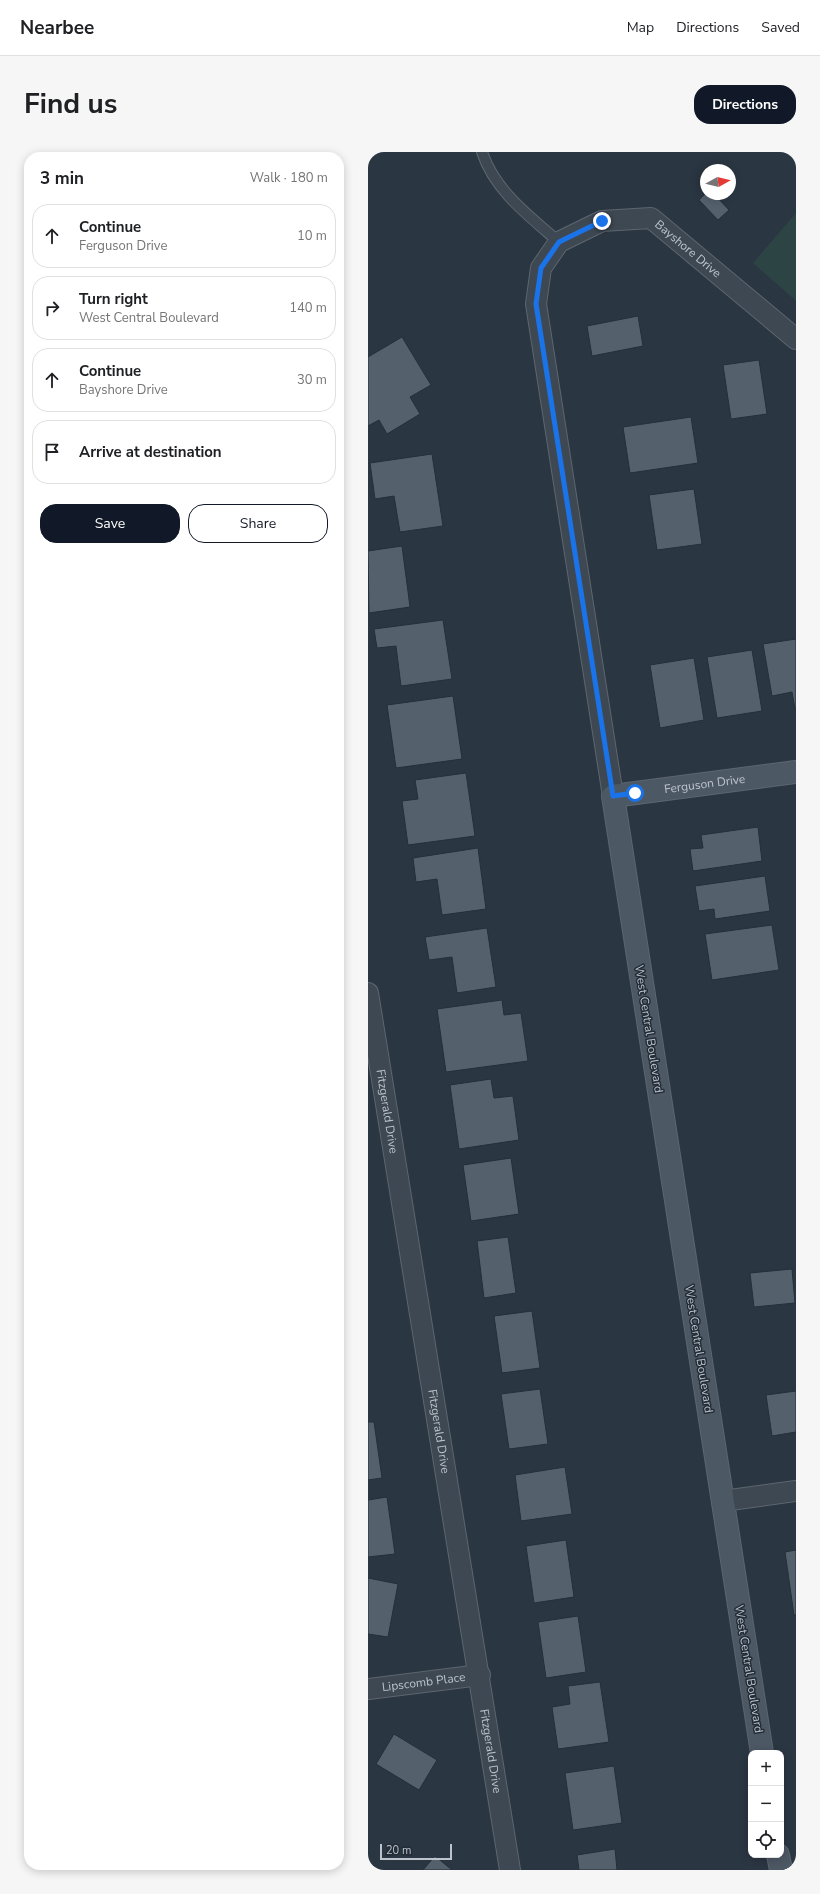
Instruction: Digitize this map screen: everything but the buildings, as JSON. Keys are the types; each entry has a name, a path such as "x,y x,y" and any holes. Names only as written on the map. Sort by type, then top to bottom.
{"street":[{"name":"Bayshore Drive","path":"536,304 541,268 559,242 602,221 651,218 796,339"},
{"name":"West Central Boulevard","path":"536,304 762,1750"},
{"name":"Ferguson Drive","path":"613,796 796,772"},
{"name":"Fitzgerald Drive","path":"368,993 480,1674 510,1870"},
{"path":"723,1501 796,1491"},
{"name":"Lipscomb Place","path":"368,1688 480,1674"},
{"path":"779,1858 781,1870"}],"lane":[{"path":"482,152 486,164 496,182 511,200 559,242"}],"green space":[{"path":"796,213 796,301 753,263"}],"route":[{"path":"602,221 559,242 541,268 536,304 613,796 635,793"}]}
